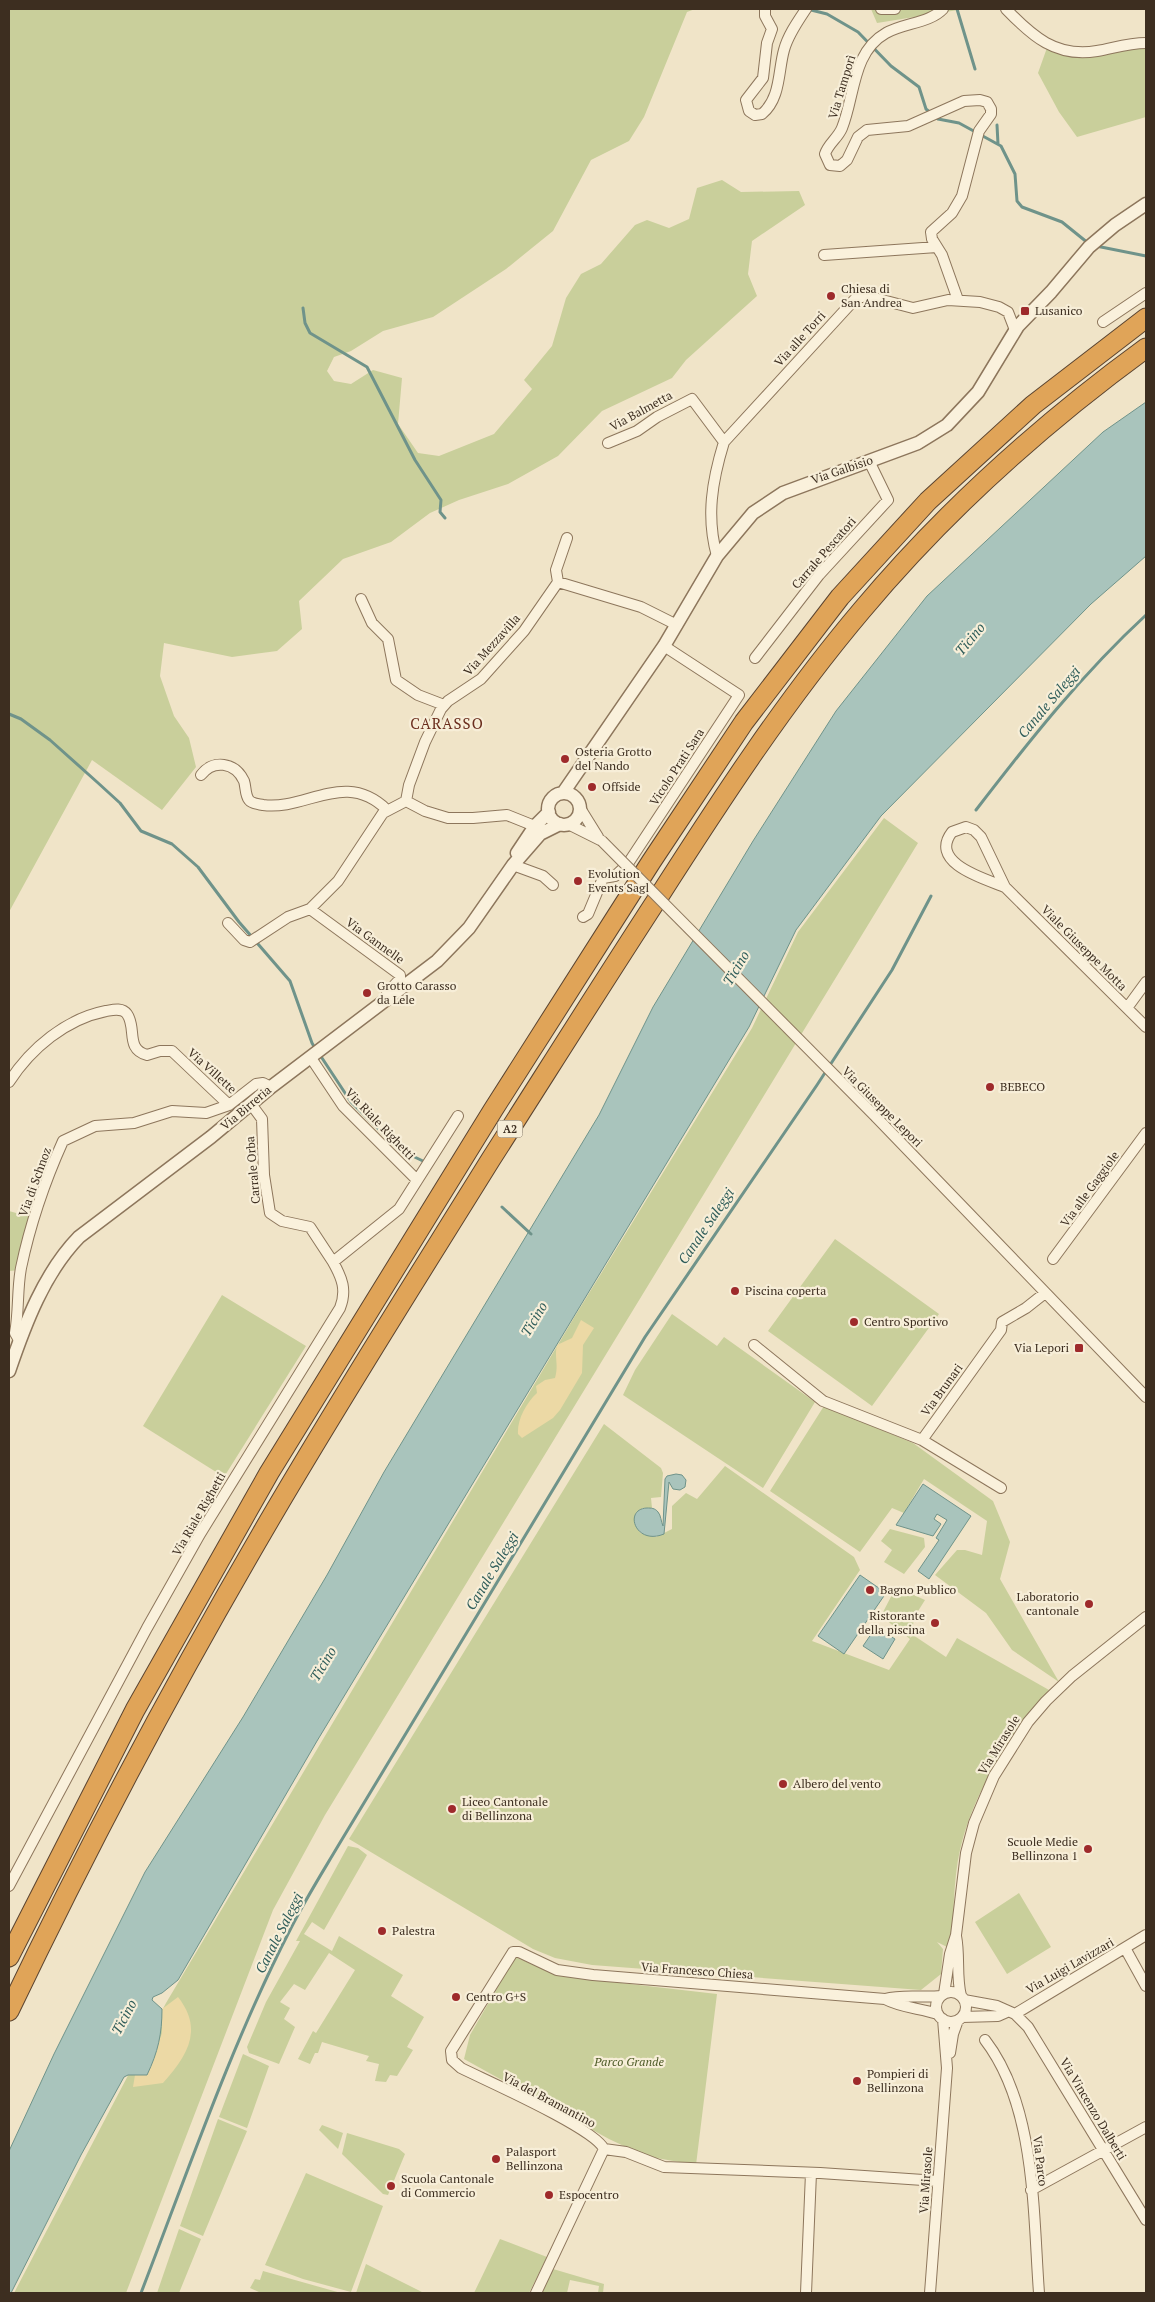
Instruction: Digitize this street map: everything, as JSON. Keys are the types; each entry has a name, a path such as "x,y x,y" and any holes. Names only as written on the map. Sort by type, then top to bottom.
{"highway":[{"name":"A2","path":"9,1957 134,1710 269,1473 520,1068 656,854 744,722 840,597 928,501 1033,405 1146,318"},
{"name":"A2","path":"9,2011 69,1887 141,1749 264,1530 510,1131 683,859 758,746 828,650 875,594 934,530 1055,418 1146,348"}],"street":[{"path":"765,9 765,16 772,29 767,43 763,78 746,100 749,111 755,115 762,114 769,106 778,84 786,44 805,10"},
{"path":"880,9 895,9"},
{"name":"Via Tamporì","path":"943,9 932,16 891,30 870,46 860,66 840,131 826,151 827,162 833,166 844,165 858,137 867,130 908,126 964,101 985,101 991,109 991,114 978,134 962,196 952,213 931,232 958,300"},
{"path":"1006,9 1048,46 1064,50 1096,51 1130,43 1146,43"},
{"name":"Via Galbisio","path":"563,793 664,646 718,556 743,524 766,502 800,486 928,438 955,418 978,392 1015,330 1092,245 1146,204"},
{"path":"824,255 937,247"},
{"path":"1102,322 1146,292"},
{"name":"Via alle Torri","path":"718,556 712,539 710,506 716,466 724,442 856,298 868,296 913,308 948,300 980,302 999,307 1008,312 1015,330"},
{"name":"Via Balmetta","path":"608,443 637,430 657,417 692,399 724,442"},
{"name":"Carrale Pescatori","path":"754,658 819,575 888,500 869,461"},
{"path":"567,538 556,570 558,582 641,607 677,625"},
{"name":"Via Mezzavilla","path":"406,801 408,785 424,742 444,704 482,679 524,631 558,582"},
{"path":"361,599 372,623 388,640 396,680 418,695 444,704"},
{"name":"Vicolo Prati Sara","path":"583,917 588,914 603,878 615,876 627,866 739,695 664,646"},
{"path":"201,775 209,766 225,764 241,777 248,799 254,804 282,806 314,796 349,793 366,796 387,810"},
{"path":"576,774 578,803 578,816 564,824 553,820 548,812 551,799 563,793 578,803"},
{"path":"228,923 244,940 252,941 288,917 310,910 338,881 377,821 387,810 406,801 424,811 448,818 507,815 540,828"},
{"name":"Via Giuseppe Lepori","path":"578,803 600,839 876,1118 1146,1397"},
{"name":"Via Birreria","path":"9,1371 19,1340 56,1265 79,1236 211,1137 271,1087 388,1000 452,947 480,914 540,828 548,812"},
{"name":"Via Giuseppe Lepori","path":"564,824 600,839"},
{"name":"Via Birreria","path":"540,828 564,824"},
{"name":"Viale Giuseppe Motta","path":"1005,887 955,866 950,857 948,844 952,832 966,827 978,833 1005,887 1146,1027"},
{"path":"513,865 543,876 553,885"},
{"name":"Via Gannelle","path":"310,910 398,974 401,978 388,991 388,1000"},
{"path":"1127,1008 1146,982"},
{"name":"Via Villette","path":"9,1082 16,1071 43,1044 65,1026 87,1016 120,1010 129,1017 132,1042 138,1050 147,1055 164,1050 172,1051 229,1105 256,1084 263,1083 271,1087"},
{"name":"Via Riale Righetti","path":"312,1057 343,1106 417,1180"},
{"name":"Carrale Orba","path":"251,1104 262,1119 264,1175 270,1212 282,1221 310,1227 332,1262"},
{"name":"Via di Schnoz","path":"19,1340 15,1333 19,1315 21,1270 45,1187 63,1141 95,1126 134,1123 175,1110 202,1114 229,1105"},
{"name":"Via Riale Righetti","path":"9,1886 147,1628 200,1534 340,1308 344,1289 339,1274 332,1262 399,1209 458,1116"},
{"name":"Via alle Gaggiole","path":"1053,1259 1146,1133"},
{"name":"Via Brunari","path":"922,1440 1001,1330 1002,1322 1026,1308 1045,1292"},
{"path":"754,1345 823,1401 922,1440 1001,1488"},
{"name":"Via Mirasole","path":"943,1995 950,1954 956,1935 960,1886 974,1823 984,1795 1004,1756 1028,1722 1069,1678 1144,1623"},
{"name":"Via Mirasole","path":"956,1935 960,1954 958,1980 963,1998"},
{"name":"Via Luigi Lavizzari","path":"960,2018 998,2016 1011,2013 1146,1935"},
{"path":"1126,1948 1146,1986"},
{"name":"Via Francesco Chiesa","path":"513,1952 518,1952 546,1966 571,1973 885,1999 897,2005 926,2010 940,2017"},
{"name":"Via del Bramantino","path":"513,1952 451,2051 452,2060 460,2068 572,2125 601,2142 604,2149"},
{"path":"963,1998 966,2008 960,2018 950,2022 940,2017 937,2002 943,1995 953,1992 963,1998 997,2006 1011,2013"},
{"name":"Via Francesco Chiesa","path":"885,1999 898,1995 922,1997 943,1995"},
{"name":"Via Vincenzo Dalberti","path":"1011,2013 1028,2027 1146,2218"},
{"name":"Via Mirasole","path":"930,2293 947,2068 940,2017"},
{"name":"Via Mirasole","path":"947,2068 950,2063 953,2034 960,2018"},
{"name":"Via Parco","path":"986,2040 1000,2059 1022,2120 1031,2190 1039,2293"},
{"path":"1031,2190 1146,2126"},
{"path":"536,2293 604,2149 626,2152 664,2167 811,2173 938,2181"},
{"path":"806,2293 811,2173"}],"green space":[{"path":"9,9 695,9 687,12 644,117 629,141 591,160 553,231 506,269 433,317 383,331 351,351 334,357 327,371 334,381 351,384 373,370 402,378 398,424 418,453 439,456 494,434 532,389 524,380 552,346 566,298 581,274 601,264 635,225 647,220 669,228 689,219 697,188 722,180 741,192 799,191 805,205 752,241 748,274 757,296 686,360 672,378 602,411 558,456 508,484 459,500 430,513 391,542 343,559 299,601 302,629 277,651 232,657 164,643 160,676 174,716 189,738 196,767 162,810 92,760 9,912"},
{"path":"871,9 958,9 958,10 877,23"},
{"path":"1146,43 1146,117 1077,137 1059,112 1038,73 1048,45 1064,50"},
{"path":"884,818 918,843 325,1815 273,1910 126,2293 14,2293 166,2003 575,1316 752,1028 798,932"},
{"path":"9,1211 34,1218 21,1270 9,1271"},
{"name":"Centro Sportivo","path":"835,1239 939,1314 872,1406 768,1331"},
{"path":"222,1295 306,1346 224,1477 143,1426"},
{"path":"672,1314 717,1346 724,1337 815,1402 763,1488 623,1395 635,1370"},
{"path":"824,1406 913,1443 993,1501 1010,1542 1000,1579 1059,1682 1012,1650 986,1613 935,1575 957,1550 965,1550 982,1555 987,1521 924,1479 904,1513 892,1508 860,1552 770,1491"},
{"path":"604,1424 661,1468 663,1473 661,1497 651,1498 652,1508 642,1508 640,1533 656,1537 672,1529 672,1506 686,1493 697,1499 725,1466 854,1557 860,1570 812,1641 889,1670 910,1639 881,1616 896,1587 925,1600 915,1616 910,1638 913,1635 946,1657 957,1638 1049,1690 1008,1745 974,1806 966,1827 958,1862 951,1949 937,1942 943,1949 941,1974 921,1990 592,1965 555,1958 533,1949 349,1839"},
{"path":"890,1529 924,1538 925,1547 904,1574 884,1562 892,1550 881,1541"},
{"path":"348,1846 358,1848 367,1855 324,1930 312,1922 304,1934 332,1951 339,1936 403,1975 391,1996 424,2017 407,2047 413,2050 397,2076 390,2075 386,2082 375,2081 379,2064 366,2061 369,2056 322,2042 318,2053 315,2053 310,2064 298,2059 313,2031 316,2033 355,1970 329,1953 305,1990 294,1984 280,2002 290,2008 284,2019 295,2027 279,2064 249,2053 247,2047 266,2002 300,1941 296,1941"},
{"path":"1019,1893 1051,1947 1007,1974 975,1922"},
{"name":"Parco Grande","path":"515,1957 560,1976 717,1994 696,2165 645,2156 609,2139 464,2059 470,2035"},
{"path":"243,2054 269,2066 247,2128 219,2117"},
{"path":"218,2119 247,2131 203,2236 180,2226"},
{"path":"322,2125 343,2133 338,2149 319,2130"},
{"path":"347,2133 399,2149 405,2154 388,2195 383,2194 342,2154"},
{"path":"306,2173 383,2206 351,2292 303,2279 265,2265"},
{"path":"179,2229 201,2239 179,2293 157,2293"},
{"path":"500,2239 547,2257 529,2293 474,2293"},
{"path":"366,2264 424,2293 356,2293"},
{"path":"553,2269 604,2284 603,2293 598,2293 599,2286 570,2280 567,2293 542,2293"},
{"path":"263,2271 341,2293 261,2293 250,2288 255,2279 260,2280"}],"sand":[{"path":"581,1320 594,1328 583,1345 582,1373 560,1410 553,1418 522,1438 518,1434 519,1423 529,1402 537,1393 536,1386 545,1380 555,1378 557,1345 572,1338"},
{"path":"178,1997 186,2009 190,2021 191,2032 185,2053 163,2083 133,2087 135,2075 147,2074 162,2033 162,2009"}],"water":[{"name":"Ticino","path":"1146,402 1146,556 1091,604 881,816 796,930 749,1027 317,1741 178,1980 162,1993 153,1997 152,2000 162,2009 161,2027 157,2051 147,2075 128,2075 124,2077 81,2155 11,2293 9,2293 9,2151 54,2054 145,1872 243,1717 327,1575 384,1472 599,1115 653,1007 753,841 836,711 927,596 1103,432"},
{"path":"682,1475 686,1480 685,1487 680,1490 673,1489 669,1482 664,1534 646,1535 636,1526 635,1514 647,1508 654,1509 659,1513 663,1526 665,1479 667,1476"},
{"path":"923,1484 971,1516 929,1579 918,1571 939,1540 936,1538 947,1520 937,1514 934,1519 941,1524 933,1536 896,1525"},
{"path":"860,1575 886,1593 844,1654 818,1636"},
{"path":"876,1627 895,1639 883,1659 863,1646"}],"waterway":[{"path":"807,9 827,14 858,32 891,66 919,87 926,109 938,119 959,123 1001,146 1015,174 1017,201 1022,207 1062,222 1088,243"},
{"path":"957,9 975,69"},
{"path":"997,125 998,144"},
{"path":"1096,246 1146,256"},
{"path":"303,308 305,323 310,333 367,367 415,460 441,500 440,512 445,518"},
{"name":"Canale Saleggi","path":"976,810 1078,684 1122,637 1146,615"},
{"path":"9,714 21,719 50,740 120,803 141,831 172,844 198,867 239,922 290,981 316,1050"},
{"name":"Canale Saleggi","path":"141,2293 193,2155 249,2017 269,1972 308,1897 645,1337 817,1085 892,970 931,896"},
{"path":"320,1055 351,1102 400,1150 425,1162"},
{"path":"502,1207 531,1234"}],"place":[{"name":"Chiesa di San Andrea","path":"831,296"},
{"name":"Lusanico","path":"1025,311"},
{"name":"Osteria Grotto del Nando","path":"565,759"},
{"name":"Offside","path":"592,787"},
{"name":"Evolution Events Sagl","path":"578,881"},
{"name":"Grotto Carasso da Lele","path":"367,993"},
{"name":"BEBECO","path":"990,1087"},
{"name":"Piscina coperta","path":"735,1291"},
{"name":"Centro Sportivo","path":"854,1322"},
{"name":"Via Lepori","path":"1079,1348"},
{"name":"Bagno Publico","path":"870,1590"},
{"name":"Laboratorio cantonale","path":"1089,1604"},
{"name":"Ristorante della piscina","path":"935,1623"},
{"name":"Albero del vento","path":"783,1784"},
{"name":"Liceo Cantonale di Bellinzona","path":"452,1809"},
{"name":"Scuole Medie Bellinzona 1","path":"1088,1849"},
{"name":"Palestra","path":"382,1931"},
{"name":"Centro G+S","path":"456,1997"},
{"name":"Pompieri di Bellinzona","path":"857,2081"},
{"name":"Palasport Bellinzona","path":"496,2159"},
{"name":"Scuola Cantonale di Commercio","path":"391,2186"},
{"name":"Espocentro","path":"549,2195"}],"district":[{"name":"CARASSO","path":"447,724"}]}
